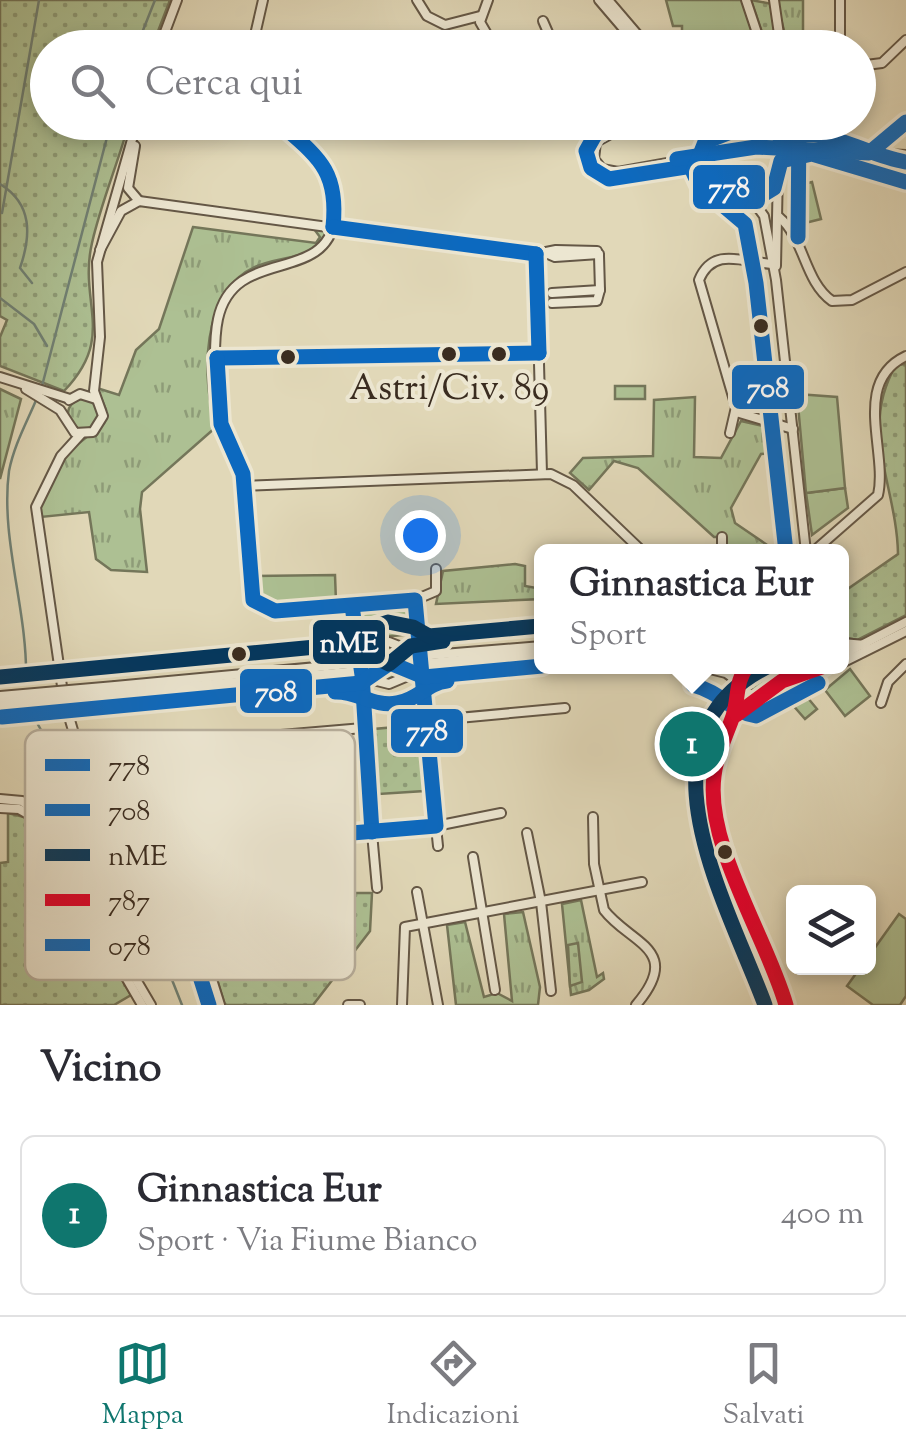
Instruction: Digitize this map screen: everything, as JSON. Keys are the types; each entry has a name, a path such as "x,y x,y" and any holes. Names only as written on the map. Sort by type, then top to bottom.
{"street":[{"path":"165,30 177,0"},
{"path":"256,30 263,0"},
{"path":"417,0 427,16 442,24 462,24 480,16"},
{"path":"483,30 480,16 488,0"},
{"path":"598,0 631,30"},
{"path":"608,0 628,30"},
{"path":"746,0 756,30"},
{"path":"774,0 779,30"},
{"path":"840,0 840,30"},
{"path":"543,22 546,30"},
{"path":"876,64 882,63 906,40"},
{"path":"902,154 892,143 906,122"},
{"path":"859,169 858,162 867,153 898,132"},
{"path":"73,730 60,684 36,505 61,456 81,434 93,432 101,422 94,370 100,337 96,272 132,140"},
{"path":"135,140 128,189 139,201"},
{"path":"296,140 334,176 338,194 334,228 319,252 265,268 236,285 219,315 216,358 220,424 241,464 248,580 254,602 273,610 415,600 437,589 436,569"},
{"path":"592,140 586,153 591,168 611,179 726,150 760,146 902,154"},
{"path":"598,140 594,160 611,172 690,165 716,176 753,201 764,216 772,241 808,544"},
{"path":"760,140 760,146"},
{"path":"776,280 772,241 779,218 777,140"},
{"path":"749,148 766,152 776,166"},
{"path":"716,176 714,164 726,150"},
{"path":"776,166 786,158 842,159 883,180 906,182"},
{"path":"753,201 766,196 777,184"},
{"path":"100,250 121,211 139,201 555,257 599,256 597,302 552,298"},
{"path":"779,218 790,229 818,287 832,301 855,299 906,272"},
{"path":"541,254 542,473"},
{"path":"730,434 736,412 728,368 701,299 699,280 708,264 719,258 772,264"},
{"path":"216,358 539,353"},
{"path":"819,544 878,495 875,408 886,373 906,356"},
{"path":"80,394 94,370"},
{"path":"0,377 61,412 67,426 61,456"},
{"path":"24,388 67,399 80,394 96,399"},
{"path":"61,412 67,399"},
{"path":"736,412 793,429"},
{"path":"67,426 81,434"},
{"path":"244,486 542,473 571,483 636,544"},
{"path":"722,537 722,544"},
{"path":"415,600 438,846"},
{"path":"352,606 377,888"},
{"path":"849,655 906,622"},
{"path":"849,656 906,632"},
{"path":"360,668 368,649 385,642 401,644 419,660 534,650"},
{"path":"849,643 870,644"},
{"path":"0,700 360,668 380,684 394,684 414,675 419,660"},
{"path":"881,703 888,682 906,664"},
{"path":"114,689 208,684 360,668"},
{"path":"727,674 758,696"},
{"path":"744,674 736,715 714,768 715,811 786,1005"},
{"path":"736,715 758,696 798,674"},
{"path":"426,721 564,708"},
{"path":"339,730 363,728"},
{"path":"0,799 25,804"},
{"path":"0,808 25,812"},
{"path":"355,834 436,826 501,813"},
{"path":"594,817 594,862 606,913 640,938 651,956 652,982 636,1005"},
{"path":"527,833 542,902 552,991"},
{"path":"472,857 495,990"},
{"path":"402,1005 404,928 642,882"},
{"path":"417,892 438,1005"},
{"path":"127,980 142,1005"},
{"path":"136,980 151,1005"},
{"path":"201,980 209,1005"},
{"path":"212,980 220,1005"},
{"path":"348,1005 360,1005"}],"green space":[{"path":"0,0 170,0 159,30 30,30 30,140 124,140 92,243 89,284 93,319 89,353 64,391 0,366 0,337 7,320 0,316"},
{"path":"666,0 742,0 753,30 682,30 682,26 673,26"},
{"path":"751,0 772,4 776,30 761,30"},
{"path":"776,0 803,0 803,30 784,30"},
{"path":"872,158 906,160 906,178 877,174 860,165"},
{"path":"812,182 821,219 801,224 792,187"},
{"path":"193,227 316,243 320,237 314,229 327,230 326,241 318,247 255,267 237,279 224,296 215,315 208,361 216,427 142,492 140,509 147,572 111,570 96,559 89,512 41,517 40,507 68,452 104,423 106,410 97,388 119,395 136,350 159,329"},
{"path":"906,364 906,615 857,640 849,638 849,588 898,554 880,435 885,389 896,365"},
{"path":"615,386 645,386 645,399 615,399"},
{"path":"0,389 21,399 0,479"},
{"path":"797,394 837,397 845,488 806,493"},
{"path":"695,397 694,457 721,458 741,421 777,429 780,452 761,454 731,508 735,523 766,544 726,544 725,537 714,537 638,468 614,461 589,490 570,473 583,458 653,456 654,400"},
{"path":"83,399 93,404 98,414 93,424 83,429 73,424 68,414 73,404"},
{"path":"845,488 848,508 812,535 806,493"},
{"path":"525,566 525,586 534,588 534,599 436,604 443,571"},
{"path":"335,575 336,602 269,604 255,591 254,576"},
{"path":"411,609 413,634 360,639 358,614"},
{"path":"396,646 413,655 411,672 381,681 365,672 367,654"},
{"path":"849,670 870,696 845,716 825,690 849,674"},
{"path":"746,674 789,674 757,691 748,688"},
{"path":"797,685 817,709 805,719 784,695"},
{"path":"418,725 424,791 379,794 374,729"},
{"path":"8,813 25,817 25,980 122,980 131,995 114,1005 0,1005 0,863 8,862"},
{"path":"355,893 372,893 370,931 355,950"},
{"path":"581,900 597,977 603,973 604,979 589,990 571,995 562,904"},
{"path":"523,912 540,987 538,1005 456,1005 447,925 465,922 484,997 497,993 512,1001 504,914"},
{"path":"899,914 906,919 906,996 900,1005 873,1005 847,986 855,975 876,975 876,946"},
{"path":"578,943 582,982 570,986 568,945"},
{"path":"217,980 332,980 313,1005 225,1005"}],"waterway":[{"path":"34,30 39,0"},
{"path":"143,30 155,0"},
{"path":"2,213 30,52"},
{"path":"42,386 106,140"},
{"path":"0,184 24,211 27,233 20,268 32,283"},
{"path":"0,298 34,324 47,346"},
{"path":"26,680 7,497 11,461 37,398"},
{"path":"32,714 41,730"},
{"path":"172,980 182,1005"}],"transit line":[{"name":"778","path":"677,159 756,147 869,153 906,122"},
{"name":"778","path":"298,140 329,178 333,227"},
{"name":"778","path":"592,140 586,151 591,168 609,179 692,166 753,201 774,188 781,161 812,154 906,182"},
{"name":"708","path":"710,140 705,142 693,172 699,185 745,224 756,283 785,544"},
{"name":"708","path":"798,237 799,140"},
{"name":"078","path":"837,140 906,162"},
{"name":"778","path":"333,227 536,254"},
{"name":"778","path":"536,254 539,353"},
{"name":"778","path":"217,358 539,353"},
{"name":"778","path":"217,358 221,424 243,474 253,600 275,611 415,600 436,826 355,833"},
{"name":"778","path":"352,606 362,675 372,832"},
{"name":"nME","path":"0,677 347,644 358,632 388,622 413,627 429,636 534,627"},
{"name":"nME","path":"333,652 364,652 389,664 411,646 443,641"},
{"name":"708","path":"2,717 361,683 390,663 424,677 534,667"},
{"name":"787","path":"743,674 717,761 714,803 728,861 786,1005"},
{"name":"nME","path":"758,674 727,696 704,734 696,776 700,823 712,871 765,1005"},
{"name":"787","path":"736,715 782,681 802,674"},
{"name":"708","path":"335,692 397,703 447,681"},
{"name":"708","path":"693,685 756,716 818,683"},
{"name":"778","path":"201,980 209,1005"}],"place":[{"name":"Astri/Civ. 89","path":"449,354"},
{"name":"Ginnastica Eur","path":"692,744"}]}
